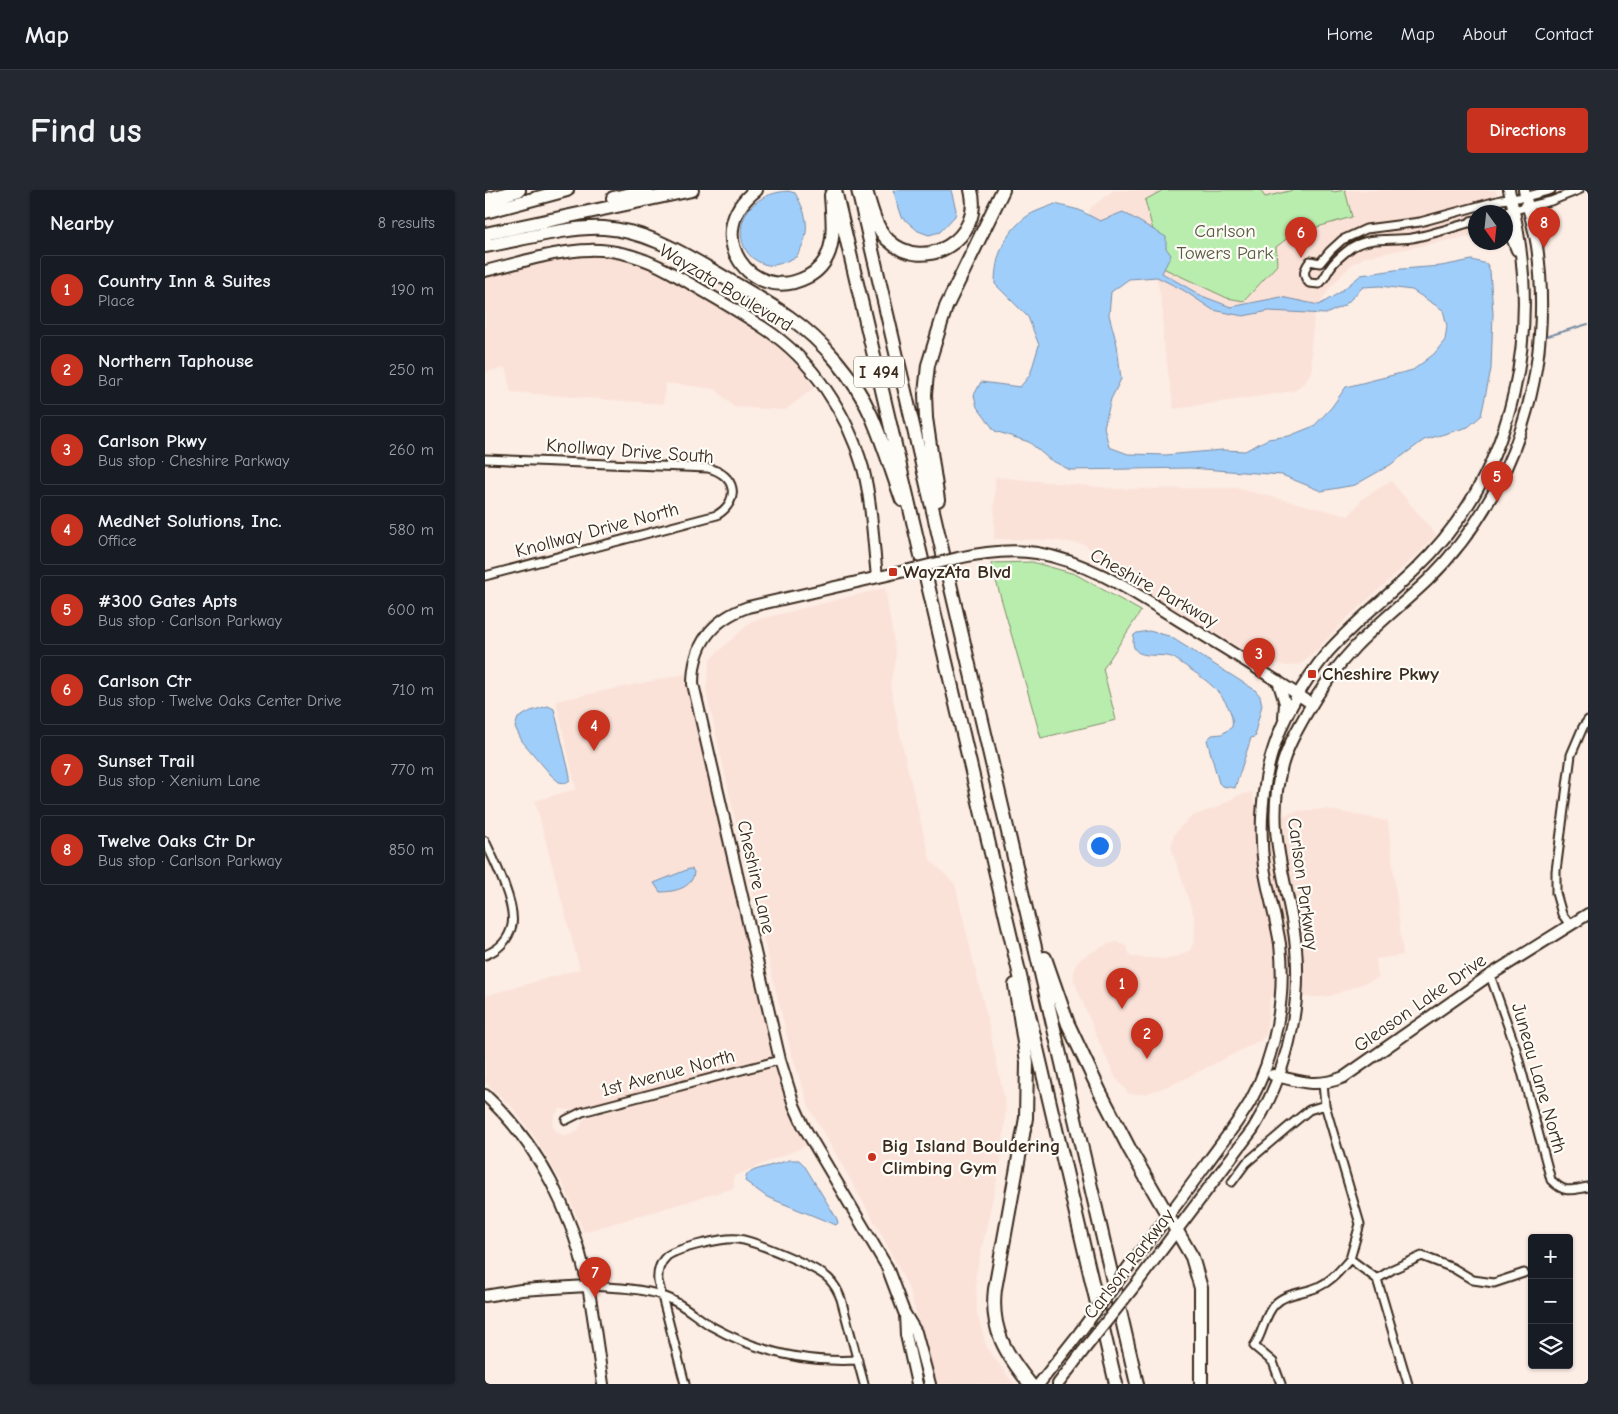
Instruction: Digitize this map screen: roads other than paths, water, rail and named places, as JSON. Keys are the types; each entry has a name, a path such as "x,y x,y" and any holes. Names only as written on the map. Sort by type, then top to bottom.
{"highway":[{"path":"485,200 519,190"},
{"path":"485,210 543,190"},
{"path":"485,210 567,190"},
{"path":"485,233 647,190"},
{"path":"485,233 692,190"},
{"path":"756,190 742,203 733,219 731,228 734,248 742,264 749,272 765,281 782,283 809,276 819,268 826,258 832,234 831,190"},
{"name":"I 494","path":"835,190 1117,1384"},
{"name":"I 494","path":"858,190 1137,1384"},
{"path":"865,190 879,227 889,240 905,250 926,254 949,246 964,233 973,214 974,206 971,190"},
{"path":"940,542 940,511 926,418 925,394 928,365 946,307 1003,190"},
{"path":"485,246 583,228 629,231 652,238 674,248 788,316 809,332 825,349 862,397 881,441 921,555"},
{"path":"1019,878 1068,1024 1117,1126 1192,1257 1201,1288 1201,1384"},
{"path":"998,886 1022,1028 1027,1062 1027,1081 1026,1118 995,1289 993,1314 999,1338 1012,1360 1030,1384"}],"main road":[{"name":"Carlson Parkway","path":"1058,1384 1253,1130 1267,1104 1278,1077 1286,1054 1293,1022 1298,970 1293,925 1276,842 1275,806 1283,763 1298,728 1327,680 1355,647 1429,579 1470,530 1501,479 1518,440 1527,414 1537,361 1540,310 1537,246 1526,198"},
{"name":"Carlson Parkway","path":"1039,1384 1169,1215 1240,1117 1251,1100 1263,1073 1279,1015 1282,971 1278,936 1264,865 1263,814 1271,757 1283,724 1299,695 1328,653 1432,553 1464,509 1497,449 1509,417 1522,348 1522,260 1513,226"},
{"path":"1513,240 1522,260"},
{"name":"Wayzata Boulevard","path":"485,272 569,250 588,248 623,252 663,267 765,328 787,345 829,393 856,447 868,495 877,577"},
{"name":"Cheshire Parkway","path":"905,571 958,558 993,552 1019,551 1038,553 1073,563 1116,582 1277,680 1312,704"},
{"name":"Cheshire Lane","path":"905,571 735,612 715,626 706,636 695,658 693,684 780,1060 794,1105 804,1127 887,1267 904,1312 916,1332 931,1384"},
{"path":"1277,680 1285,703 1283,724"},
{"name":"Gleason Lake Drive","path":"1263,1073 1309,1084 1323,1084 1336,1080 1352,1072 1426,1018 1490,975 1588,914"},
{"path":"485,1095 518,1132 548,1176 568,1219 587,1286 603,1384"},
{"path":"485,1296 521,1290 587,1286"},
{"name":"Cheshire Lane","path":"904,1312 906,1335 917,1384"}],"street":[{"path":"1513,208 1526,198 1551,190"},
{"path":"1319,263 1342,240 1366,229 1420,222 1510,194 1526,198 1556,200 1579,190"},
{"path":"1329,269 1319,263 1310,261 1305,267 1304,273 1309,283 1319,284 1324,280 1329,269 1343,254 1362,242 1419,236 1468,224"},
{"name":"Knollway Drive South","path":"485,458 708,468 724,474 732,488 730,502 717,515"},
{"name":"Knollway Drive North","path":"485,576 717,515"},
{"path":"1570,925 1562,914 1556,893 1555,876 1571,755 1588,720"},
{"path":"485,841 504,886 511,910 512,924 504,942 499,948 485,955"},
{"name":"Juneau Lane North","path":"1490,975 1515,1046 1551,1180 1559,1188 1569,1191 1588,1187"},
{"name":"1st Avenue North","path":"566,1120 582,1112 780,1060"},
{"path":"1281,1384 1273,1362 1254,1346 1259,1339 1271,1304 1329,1281 1350,1259 1360,1224 1325,1105 1323,1084"},
{"path":"1232,1182 1246,1163 1287,1128 1309,1110 1325,1105"},
{"path":"685,1384 657,1274 665,1259 674,1252 718,1240 733,1238 751,1242 812,1268 829,1278 841,1298 864,1384"},
{"path":"1377,1279 1393,1269 1422,1256 1453,1268 1473,1280 1494,1283 1524,1273"},
{"path":"1350,1259 1377,1279 1408,1384"},
{"path":"587,1286 661,1295 680,1304 726,1334 764,1350 814,1360 858,1360"}],"water":[{"path":"893,190 951,190 956,210 955,216 940,232 929,235 918,231 902,217"},
{"path":"788,191 795,193 803,210 806,225 804,241 796,257 782,263 764,264 751,257 746,250 741,234 744,217 755,203 763,198 775,193"},
{"path":"1055,204 1079,210 1100,221 1123,212 1166,237 1166,248 1171,255 1162,273 1202,296 1231,307 1281,297 1319,305 1339,293 1361,275 1441,266 1472,260 1487,264 1490,271 1493,313 1491,369 1481,416 1468,427 1424,440 1390,465 1355,485 1321,491 1282,475 1190,468 1070,470 1049,459 1029,442 995,431 977,407 974,395 981,382 1020,387 1030,375 1039,345 1028,317 995,284 995,274 1002,247 1018,224 1036,211","holes":["1157,277 1183,290 1213,310 1243,316 1269,311 1326,314 1345,305 1363,287 1380,286 1412,290 1443,310 1447,326 1445,340 1434,354 1413,370 1346,387 1331,408 1314,426 1289,436 1268,439 1245,451 1222,450 1166,455 1128,454 1109,447 1104,427 1111,399 1121,379 1117,345 1109,315 1111,292 1129,279"]},
{"path":"1149,631 1169,636 1255,690 1260,696 1262,705 1255,732 1256,736 1251,738 1235,788 1222,786 1219,783 1207,740 1212,735 1222,734 1232,727 1230,711 1220,694 1213,687 1174,658 1146,655 1135,650 1133,644 1134,635"},
{"path":"548,706 554,709 570,776 570,780 565,783 559,782 551,775 522,741 515,727 518,718 531,711"},
{"path":"692,869 694,872 693,877 682,888 660,892 654,883"},
{"path":"790,1160 799,1160 804,1165 837,1219 838,1223 836,1225 767,1197 745,1181 747,1174 755,1170"}],"waterway":[{"path":"1548,336 1588,324"}],"place":[{"name":"Twelve Oaks Ctr Dr","path":"1544,248"},
{"name":"Carlson Ctr","path":"1301,258"},
{"name":"#300 Gates Apts","path":"1497,502"},
{"name":"WayzAta Blvd","path":"893,572"},
{"name":"Cheshire Pkwy","path":"1312,674"},
{"name":"Carlson Pkwy","path":"1259,679"},
{"name":"MedNet Solutions, Inc.","path":"594,751"},
{"name":"Country Inn & Suites","path":"1122,1009"},
{"name":"Northern Taphouse","path":"1147,1059"},
{"name":"Big Island Bouldering Climbing Gym","path":"872,1157"},
{"name":"Sunset Trail","path":"595,1298"}],"park label":[{"name":"Carlson Towers Park","path":"1225,242"}]}
